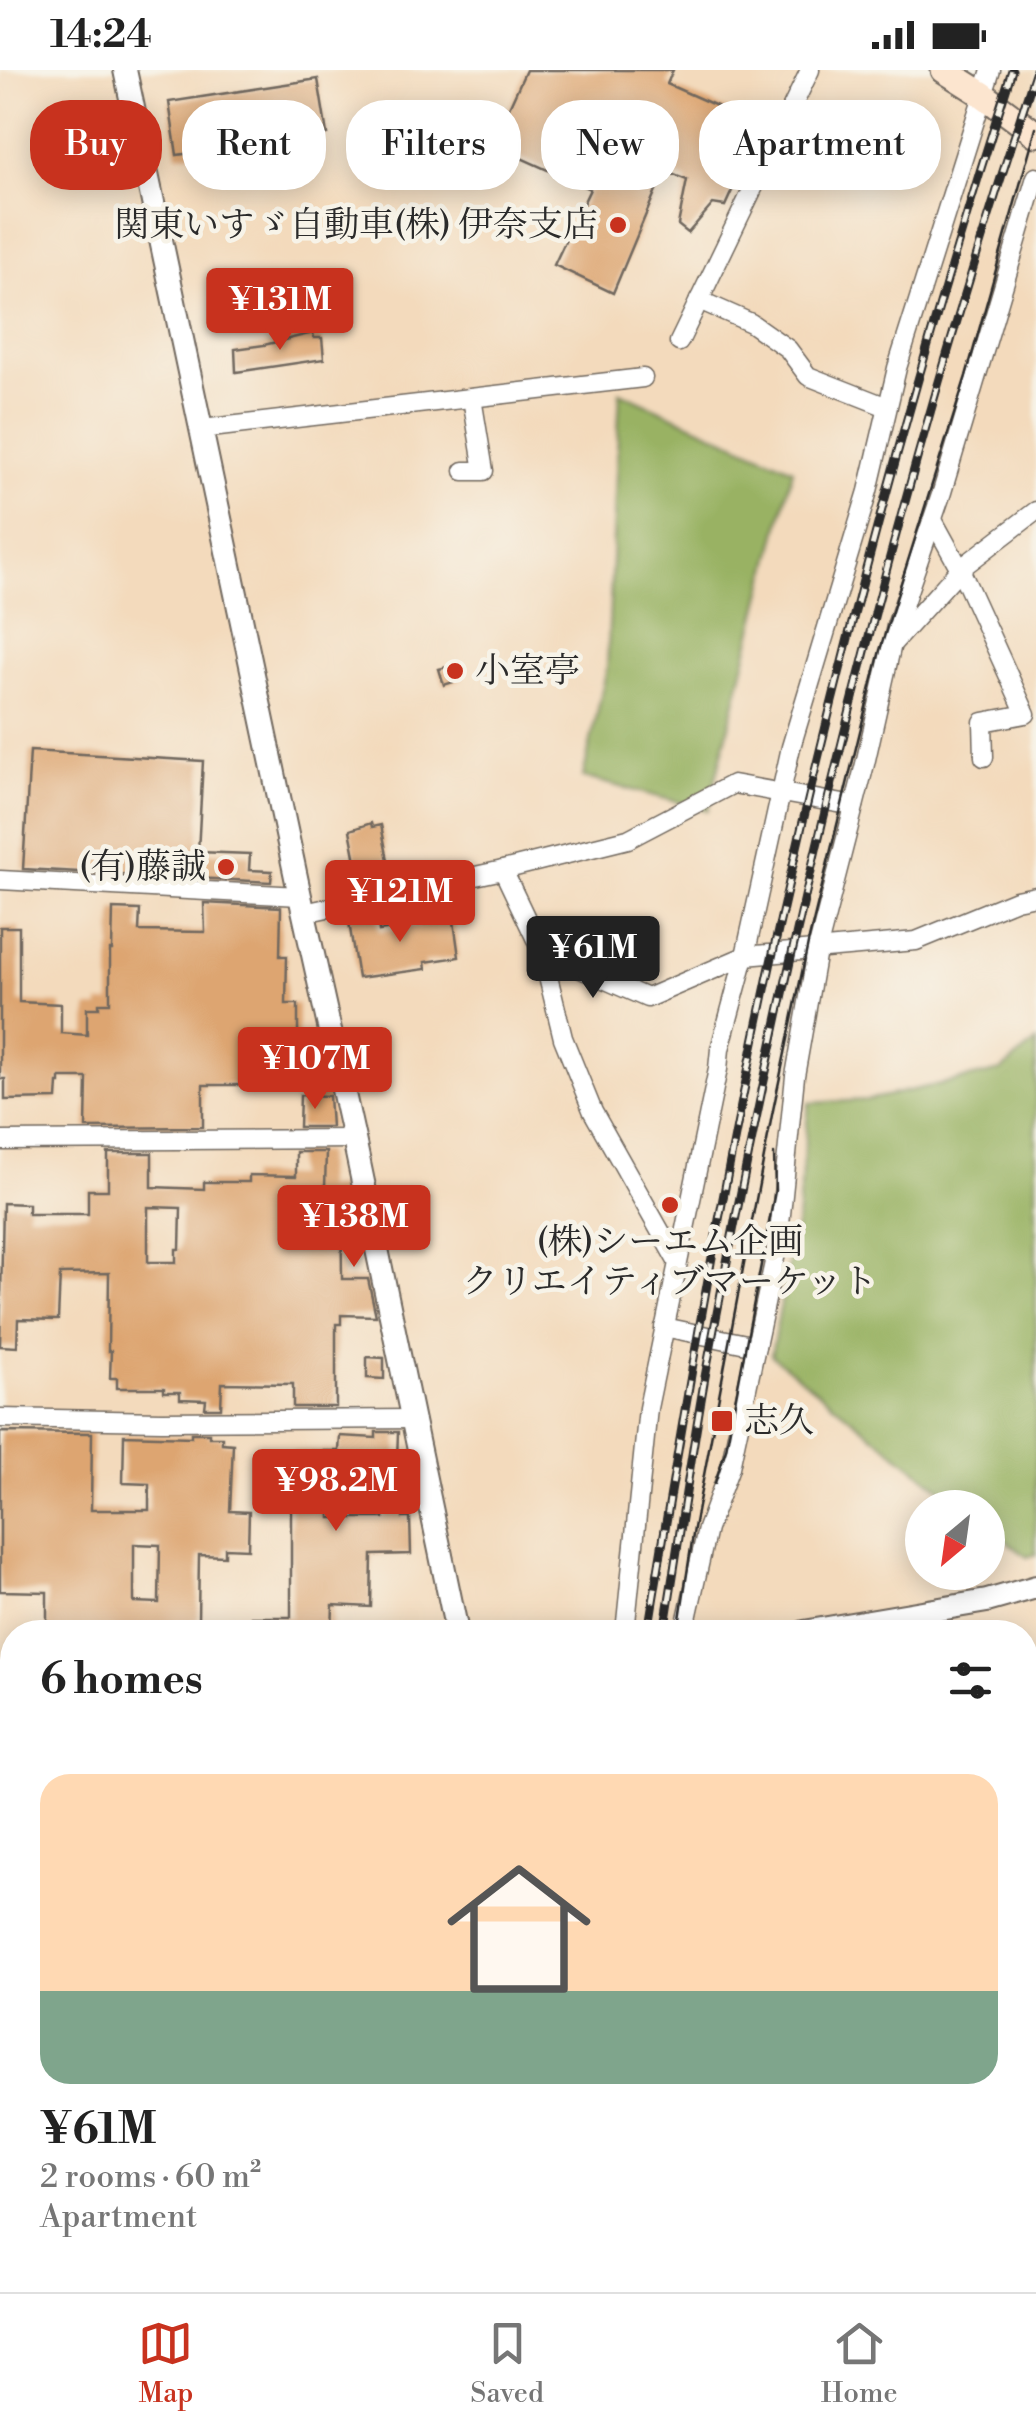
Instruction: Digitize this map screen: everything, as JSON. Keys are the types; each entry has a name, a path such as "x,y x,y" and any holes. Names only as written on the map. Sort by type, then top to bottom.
{"main road":[{"path":"944,70 986,82 1036,134"}],"street":[{"path":"125,70 454,1620"},
{"path":"679,342 810,70"},
{"path":"626,1620 648,1408 720,1048 745,956 790,747 868,491 886,406 986,82"},
{"path":"687,1620 707,1529 730,1466 778,1244 796,1076 817,951 896,626 970,402 1036,176"},
{"path":"698,300 751,323 788,349 808,376 886,406"},
{"path":"202,429 643,378"},
{"path":"464,471 484,471 472,398"},
{"path":"892,645 960,569 1036,510"},
{"path":"933,520 960,569 1026,714 983,722 984,756"},
{"path":"0,880 302,905 503,870 628,839 733,784 854,806"},
{"path":"503,870 542,952 564,1038 593,1112 678,1261"},
{"path":"542,952 647,998 745,956 916,942 1016,900 1036,896"},
{"path":"0,1140 354,1139"},
{"path":"664,1326 756,1346"},
{"path":"0,1418 412,1419"},
{"path":"884,1620 1036,1588"}],"green space":[{"path":"620,392 793,469 708,810 583,777 607,668"},
{"path":"1036,1042 1036,1554 1027,1557 1005,1540 1005,1490 942,1490 771,1355 797,1220 809,1103 867,1100 1001,1071"}],"building":[{"path":"526,70 673,70 667,84 703,100 699,100 699,190 732,190 725,206 713,204 688,233 678,225 687,180 679,177 679,100 541,100 541,167 521,158 521,100 512,100"},
{"path":"318,79 321,100 182,100 182,154 177,155 169,102"},
{"path":"590,190 656,190 613,293 554,265"},
{"path":"313,333 314,338 322,338 324,359 236,372 235,349"},
{"path":"460,664 463,679 444,685 439,669"},
{"path":"30,751 203,761 198,852 250,854 249,870 272,871 271,882 23,869"},
{"path":"371,823 372,827 381,825 388,860 357,866 350,830"},
{"path":"204,903 281,907 280,956 287,956 286,1004 298,1004 298,1063 259,1063 259,1085 203,1085 203,1127 86,1128 87,1078 60,1078 57,1099 5,1100 5,1079 0,1079 0,927 19,927 19,1002 61,1004 61,1033 87,1035 87,1008 110,1003 113,909 140,910 139,931 205,932"},
{"path":"376,910 379,931 432,923 431,917 453,914 459,957 425,962 426,969 358,978 348,916"},
{"path":"300,1095 329,1096 331,1127 299,1127"},
{"path":"296,1152 326,1152 325,1188 341,1188 342,1279 368,1279 376,1316 341,1315 341,1324 336,1324 336,1407 293,1407 293,1384 222,1383 221,1408 205,1408 206,1400 180,1399 180,1392 164,1392 164,1388 117,1388 117,1378 110,1378 108,1351 109,1273 60,1274 58,1320 18,1319 17,1347 0,1346 3,1203 28,1204 28,1214 88,1214 88,1190 108,1190 108,1153 152,1153 152,1187 204,1189 204,1182 249,1182 249,1175 296,1176","holes":["148,1207 181,1208 176,1262 148,1262"]},
{"path":"367,1357 384,1358 384,1379 367,1378"},
{"path":"0,1432 92,1433 91,1510 149,1510 149,1484 123,1483 124,1435 191,1437 191,1433 209,1433 209,1437 222,1437 222,1443 233,1444 230,1511 249,1512 248,1549 225,1548 225,1556 199,1555 198,1620 47,1620 47,1592 0,1591","holes":["134,1544 160,1545 159,1603 134,1602"]},
{"path":"376,1432 398,1432 397,1459 382,1459 382,1489 329,1488 330,1518 384,1518 384,1511 403,1511 403,1518 410,1518 411,1554 372,1555 371,1607 333,1605 332,1620 251,1620 291,1617 291,1451 339,1451 340,1436 376,1438"}],"tram line":[{"path":"680,1620 772,1115 809,939 880,650 966,376 1036,128"},
{"path":"715,1483 726,1449 775,1191 774,1154"}],"railway":[{"path":"650,1620 728,1171 810,791 890,480 1012,70"},
{"path":"666,1620 705,1377 808,882 890,555 984,231 1036,70"}],"place":[{"name":"関東いすゞ自動車(株) 伊奈支店","path":"618,225"},
{"name":"小室亭","path":"455,671"},
{"name":"(有)藤誠","path":"226,867"},
{"name":"(株)シーエム企画 クリエイティブマーケット","path":"670,1205"},
{"name":"志久","path":"722,1421"}]}
